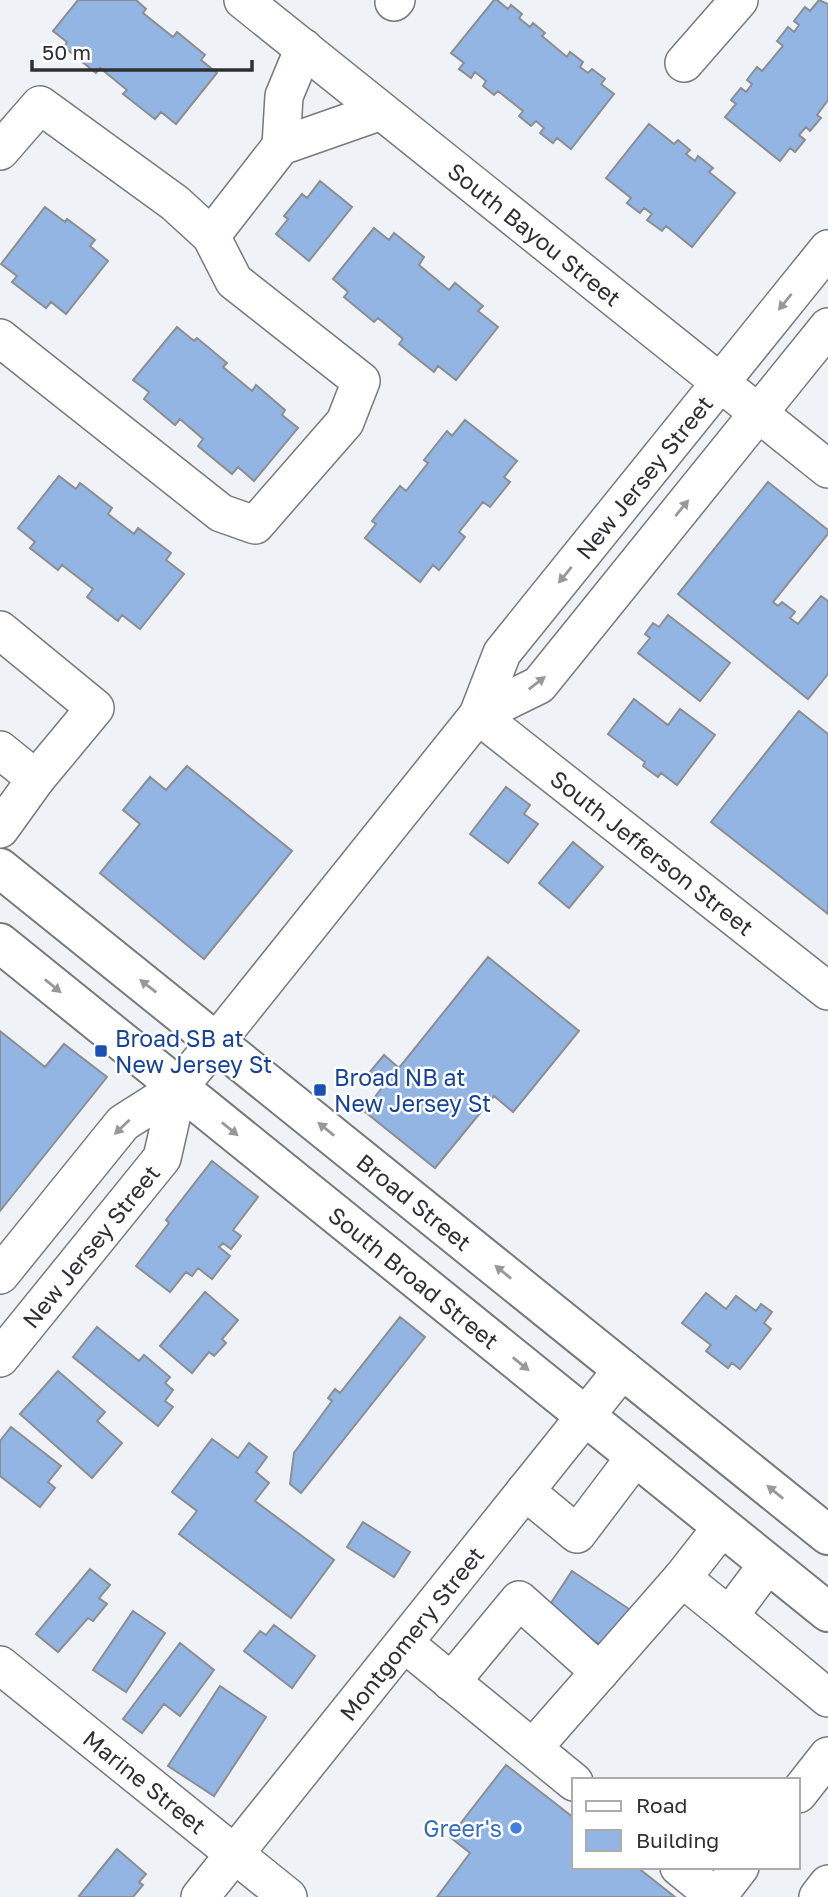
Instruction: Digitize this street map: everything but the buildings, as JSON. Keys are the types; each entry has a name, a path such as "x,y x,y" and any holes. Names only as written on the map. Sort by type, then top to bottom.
{"main road":[{"name":"Broad Street","path":"0,869 828,1535"},
{"name":"South Broad Street","path":"0,943 828,1612"}],"street":[{"name":"South Bayou Street","path":"243,0 828,469"},
{"path":"684,63 739,0"},
{"path":"281,146 284,96 304,48"},
{"path":"0,151 40,105 175,203 211,236 234,281 361,381 345,422 255,525 221,513 0,338"},
{"path":"211,236 281,146 381,111"},
{"name":"New Jersey Street","path":"0,1275 123,1123 178,1088 217,1041 478,715 502,653 828,249"},
{"name":"New Jersey Street","path":"478,715 539,685 828,327"},
{"path":"0,630 95,708 36,779 0,829"},
{"name":"South Jefferson Street","path":"478,715 828,991"},
{"path":"0,750 36,779"},
{"name":"New Jersey Street","path":"0,1358 162,1158 178,1088"},
{"name":"Montgomery Street","path":"200,1897 623,1369"},
{"path":"525,1491 577,1534 636,1456"},
{"path":"533,1748 682,1578 722,1527"},
{"path":"729,1616 768,1564"},
{"path":"682,1578 828,1698"},
{"path":"451,1682 519,1600 600,1672"},
{"path":"404,1643 572,1780"},
{"name":"Marine Street","path":"0,1665 288,1897"},
{"path":"800,1791 828,1756"},
{"path":"681,1869 716,1897 738,1869"},
{"path":"818,1897 828,1884"}],"place":[{"name":"Broad SB at New Jersey St","path":"101,1051"},
{"name":"Broad NB at New Jersey St","path":"320,1090"},
{"name":"Greer's","path":"516,1828"}]}
